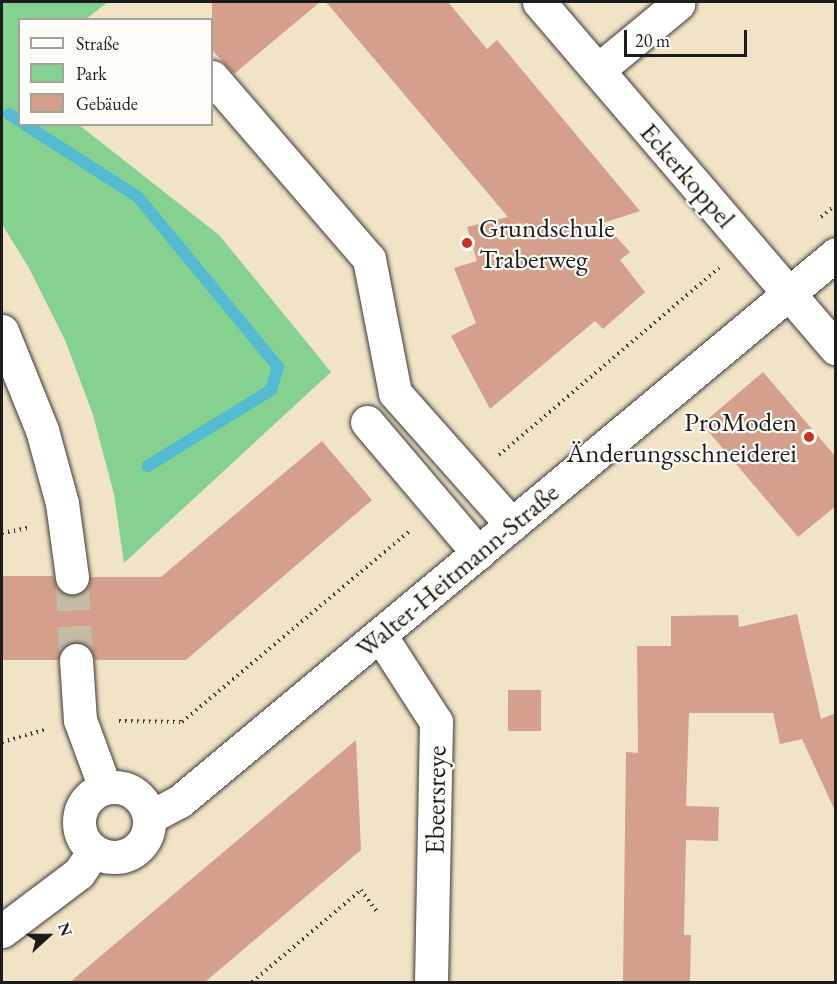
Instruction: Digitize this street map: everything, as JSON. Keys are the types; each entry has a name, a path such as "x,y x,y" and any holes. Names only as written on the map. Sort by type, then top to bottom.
{"street":[{"name":"Eckerkoppel","path":"539,2 836,348"},
{"path":"598,70 678,4"},
{"path":"213,78 369,259 395,393 512,525"},
{"name":"Walter-Heitmann-Straße","path":"150,817 180,801 836,255"},
{"path":"2,331 42,430 62,503 72,577"},
{"path":"367,422 478,553"},
{"name":"Ebeersreye","path":"380,635 436,722 431,982"},
{"path":"76,660 80,720 105,788"},
{"path":"105,788 124,788 135,794 150,817 148,833 135,851 118,858 93,852 82,838 79,818 86,800 105,788"},
{"path":"2,931 79,873 93,852"}],"path":[{"path":"812,225 836,205"},
{"path":"252,982 361,890 378,913"}],"green space":[{"path":"2,2 108,2 87,18 18,18 18,126 80,126 219,235 331,372 124,563 114,494 93,415 65,340 29,268 2,224"}],"building":[{"path":"212,2 320,2 234,74 213,51"},
{"path":"326,2 448,2 487,49 497,40 640,211 603,223 630,252 620,260 645,292 603,329 595,321 490,409 451,336 476,323 454,268 477,261 467,227 508,217"},
{"path":"763,372 836,457 836,506 798,537 702,424"},
{"path":"322,441 372,500 186,660 95,660 91,649 75,641 65,645 58,660 2,660 2,576 53,576 58,589 74,596 84,591 90,577 161,577"},
{"path":"797,614 821,719 836,713 836,813 802,739 780,744 773,713 689,713 686,806 719,807 718,841 686,840 684,935 691,935 690,982 623,982 626,752 638,753 637,646 671,646 671,616 738,615 739,627"},
{"path":"508,690 541,690 541,731 508,731"},
{"path":"356,740 361,850 205,982 70,982"}],"waterway":[{"path":"9,114 18,120"},
{"path":"27,126 138,197 278,367 271,390 148,466"}],"tunnel":[{"path":"72,577 76,660"}],"place":[{"name":"Grundschule Traberweg","path":"467,243"},
{"name":"ProModen Änderungsschneiderei","path":"809,437"}]}
